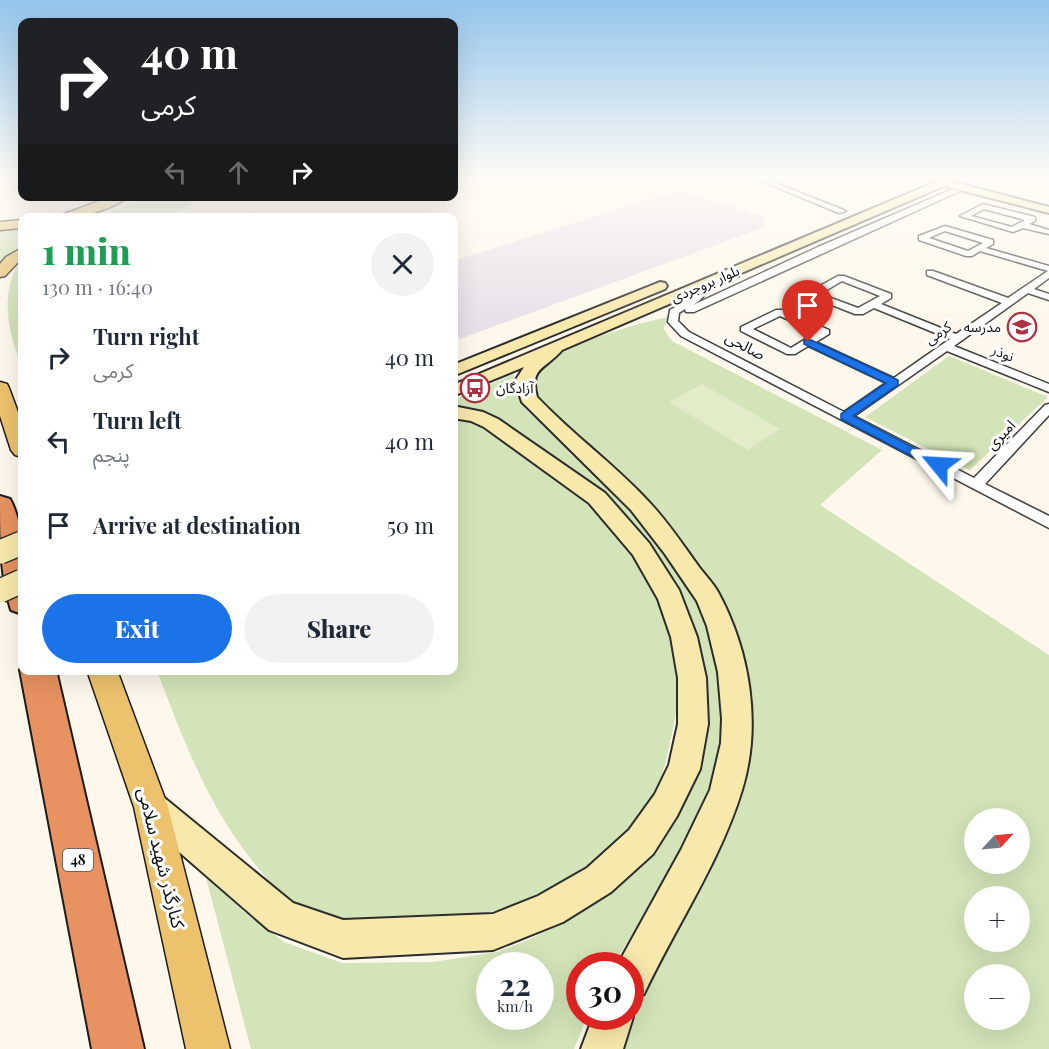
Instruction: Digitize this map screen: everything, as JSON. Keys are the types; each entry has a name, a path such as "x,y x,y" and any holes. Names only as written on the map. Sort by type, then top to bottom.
{"highway":[{"path":"0,506 18,584"},
{"name":"48","path":"39,675 118,1049"}],"main road":[{"name":"بلوار بروجردی","path":"754,248 806,226"},
{"name":"بلوار بروجردی","path":"458,389 843,226"},
{"path":"0,273 18,255"},
{"name":"بلوار بروجردی","path":"458,369 672,281"},
{"path":"555,349 527,373 524,381 528,398 639,506 666,537 711,602 727,648 736,692 736,741 726,789 688,873 643,952"},
{"path":"0,388 18,439"},
{"path":"151,807 282,917 343,939 411,938 493,932 550,909 599,880 641,842 666,805 684,769 693,724 692,678 684,637 670,597 641,549 597,498 491,423 476,416 458,413"},
{"path":"0,552 18,545"},
{"path":"0,591 18,583"},
{"name":"کنارگذر شهید سلامی","path":"104,675 151,807 208,1049"},
{"path":"602,1049 609,1030"}],"street":[{"path":"741,363 722,347 695,333 685,325 682,318 690,310 874,226"},
{"path":"999,226 1013,230 1020,226"},
{"path":"1026,226 1049,232"},
{"path":"979,248 990,242 945,228 922,238 969,254 979,248 1049,271"},
{"name":"کرمی","path":"845,417 1026,290 1049,271"},
{"path":"930,273 1009,302"},
{"path":"842,278 888,296 873,304 859,312 812,294 842,278"},
{"name":"صالحی","path":"711,282 696,299 674,312 673,322 685,334 1049,523"},
{"path":"1026,290 1049,297"},
{"path":"873,304 957,338"},
{"path":"780,312 825,332 808,342 791,352 745,329 780,312"},
{"path":"808,342 894,382"},
{"name":"نوذر","path":"945,346 1049,388"},
{"name":"امیری","path":"976,485 1049,408"}],"shaded area":[{"path":"565,226 763,226 460,339 458,338 458,259"}],"green space":[{"path":"18,226 18,250 0,265 0,228"},
{"path":"18,265 18,355 12,338 8,310 10,282"},
{"path":"670,317 663,328 672,341 882,450 820,505 1049,655 1049,1049 622,1049 630,1030 644,1030 644,997 656,968 708,877 728,832 743,790 751,697 740,654 713,590 675,533 650,505 538,402 531,391 537,369 545,361 620,329"},
{"path":"949,356 1048,397 970,470 865,417"},
{"path":"514,374 513,389 526,410 610,488 648,529 680,573 704,620 719,671 721,726 707,792 673,863 621,952 566,952 566,1030 582,1030 574,1049 251,1049 199,851 243,911 284,942 342,963 433,962 476,955 476,1030 554,1030 554,952 497,952 556,926 614,887 649,859 683,807 696,773 707,731 707,702 705,676 675,586 642,535 623,513 589,481 502,421 479,410 458,408 458,398"},
{"path":"702,384 780,429 748,450 669,402"},
{"path":"458,419 475,422 582,497 604,520 630,553 654,592 663,612 675,656 677,702 675,721 657,789 638,822 607,853 559,884 506,907 468,917 374,923 341,921 283,897 241,846 225,822 199,774 159,675 458,675"}],"place":[{"name":"مدرسه","path":"1022,327"},
{"name":"آزادگان","path":"475,388"}],"route":[{"path":"808,342 894,382 845,417 939,465"}]}
